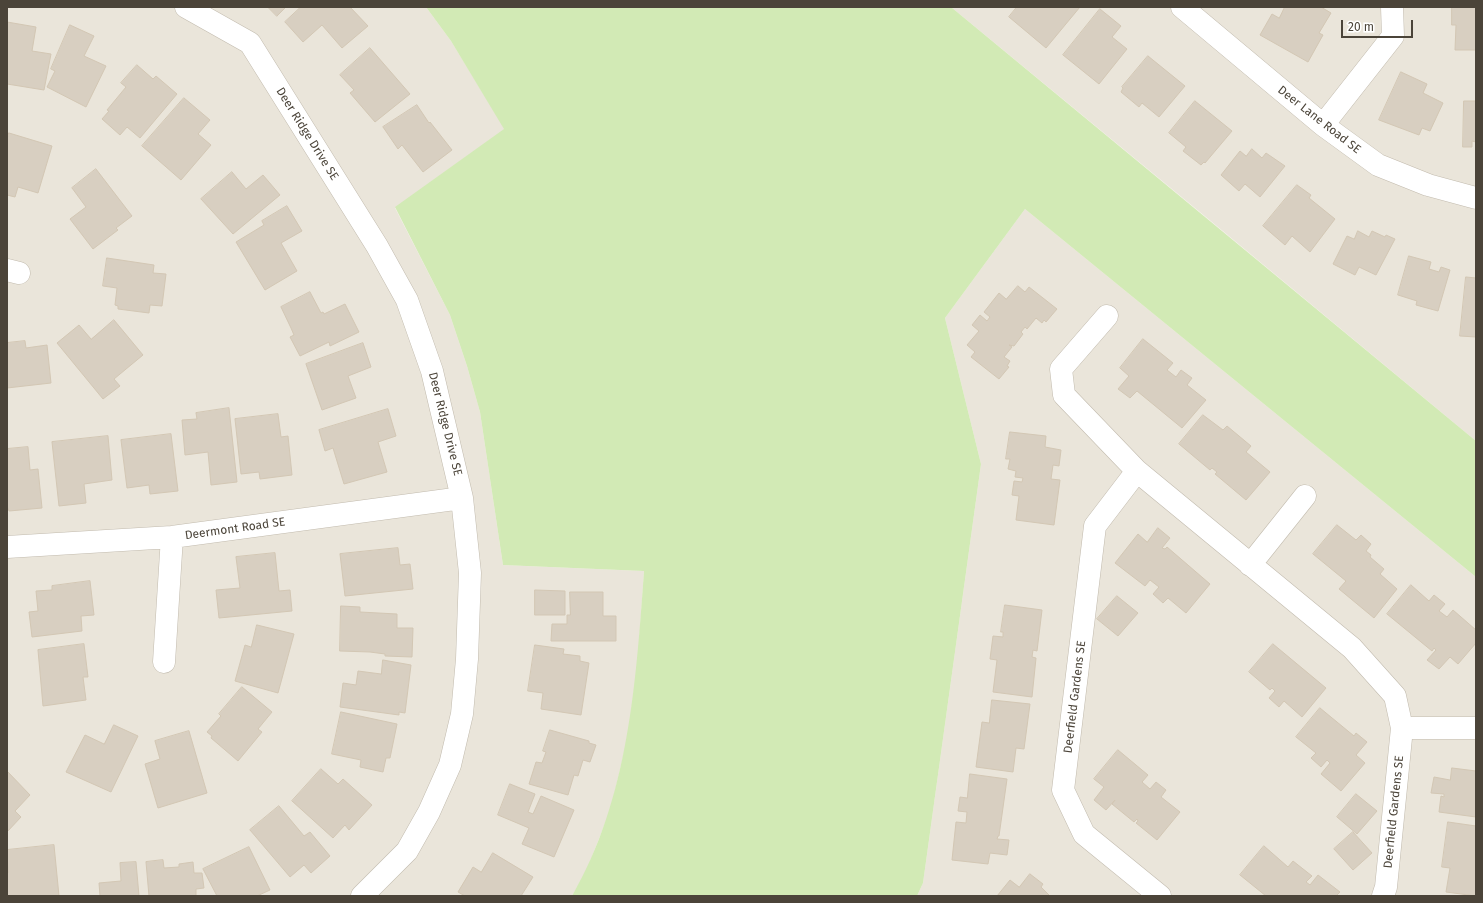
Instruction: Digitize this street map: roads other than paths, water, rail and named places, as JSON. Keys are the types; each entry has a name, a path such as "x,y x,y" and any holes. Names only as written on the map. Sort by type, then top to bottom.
{"street":[{"name":"Deer Ridge Drive SE","path":"186,7 250,43 377,246 407,300 432,371 462,498 470,573 462,714 450,765 429,812 407,851 362,896"},
{"name":"Deer Lane Road SE","path":"1182,7 1323,125 1378,165 1428,185 1476,198"},
{"path":"1323,125 1392,36 1392,7"},
{"name":"Deerfield Gardens SE","path":"1107,316 1062,369 1064,395 1137,471 1352,648 1395,696 1402,728 1386,887 1383,896"},
{"name":"Deerfield Gardens SE","path":"1137,471 1095,526 1063,790 1084,834 1160,896"},
{"path":"1250,565 1305,496"},
{"name":"Deermont Road SE","path":"7,547 172,537 462,498"},
{"path":"164,662 172,537"},
{"path":"1402,728 1476,728"}]}
